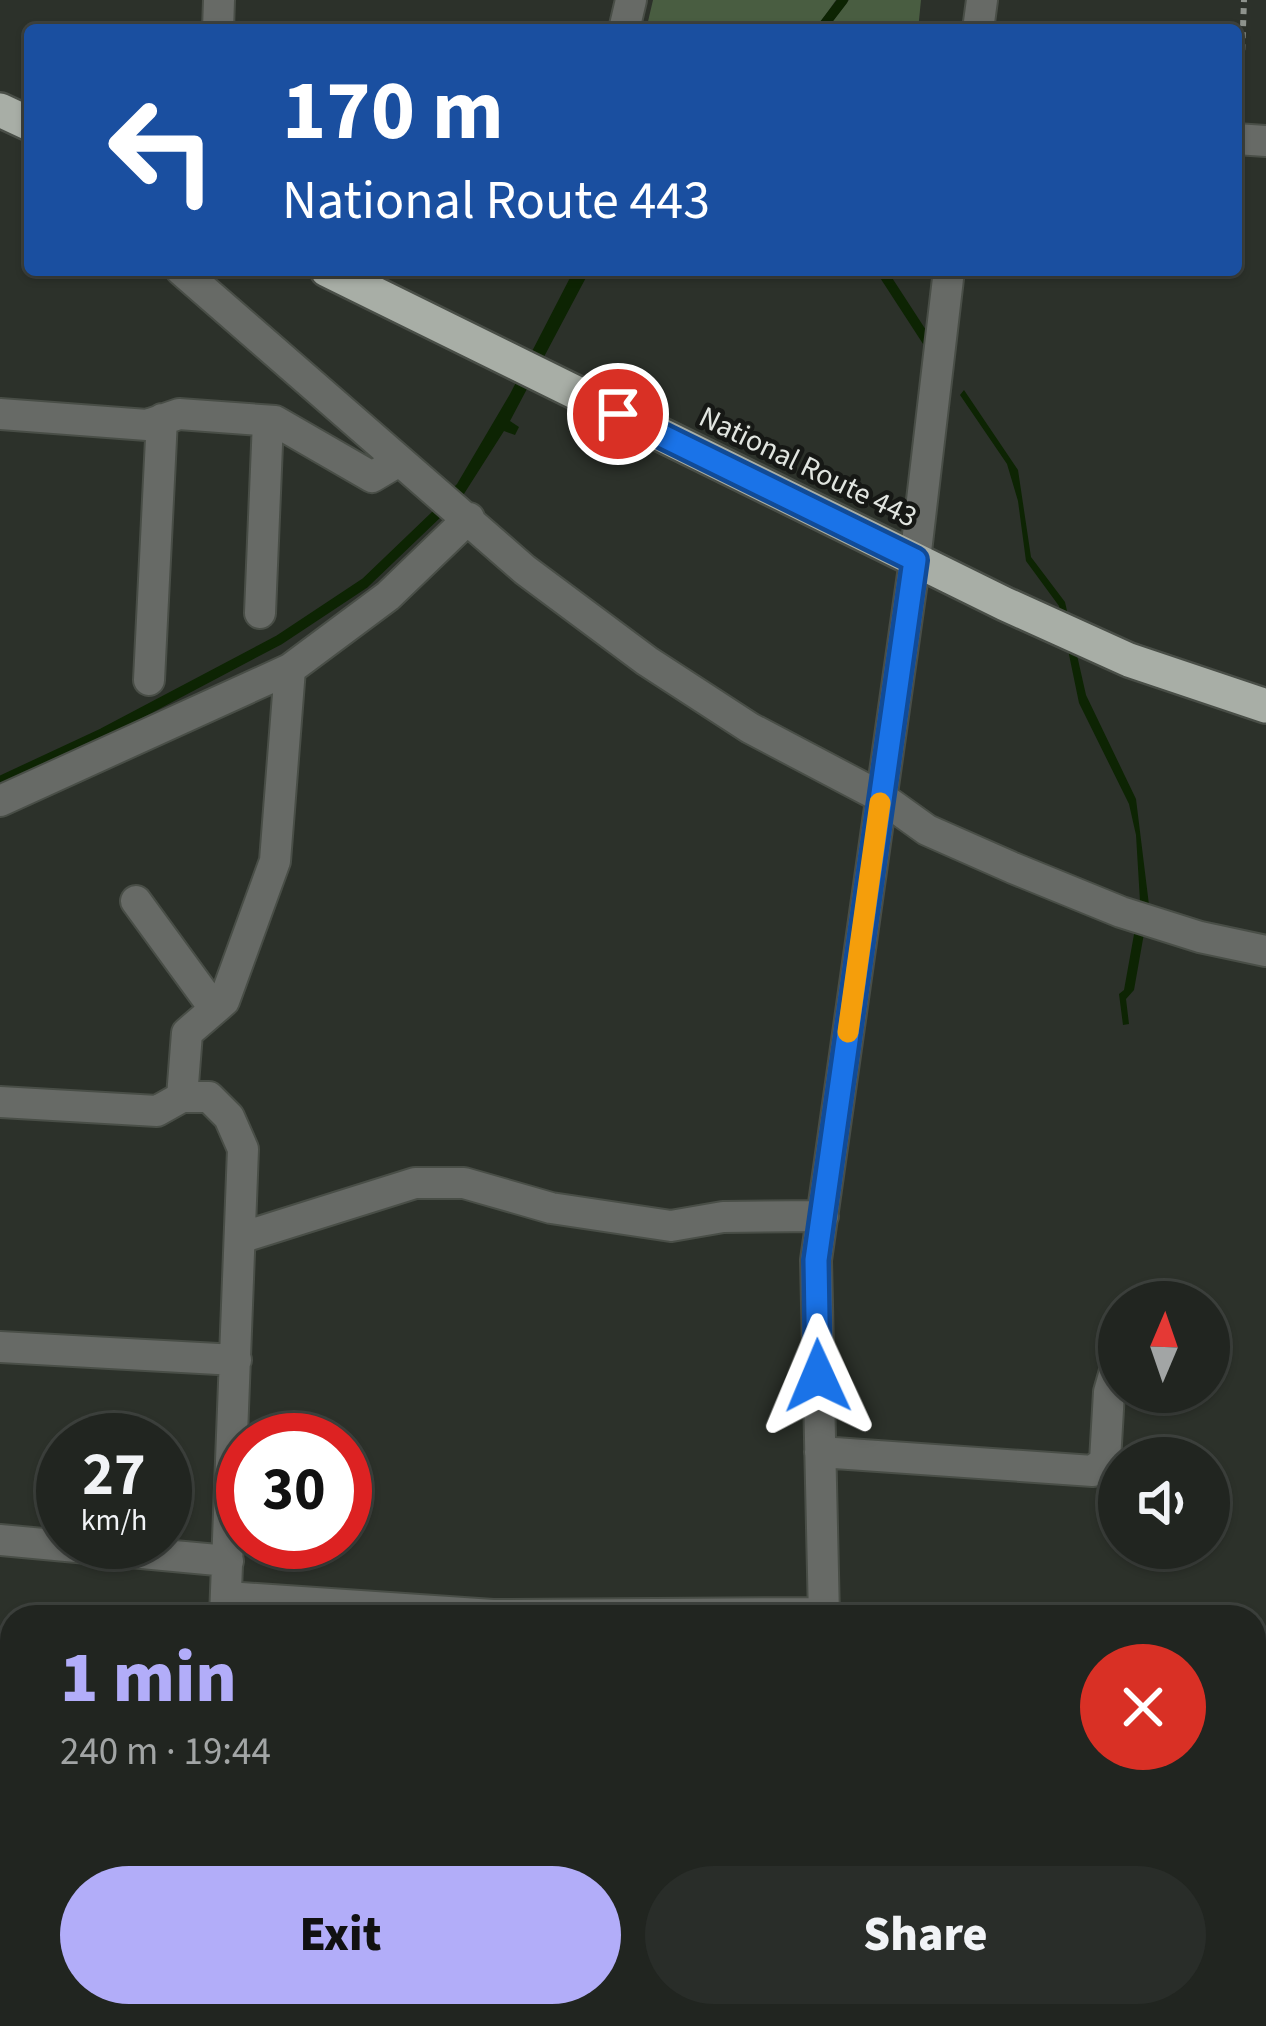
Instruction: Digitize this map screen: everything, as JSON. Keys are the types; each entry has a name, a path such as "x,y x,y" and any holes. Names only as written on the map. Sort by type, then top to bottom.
{"highway":[{"name":"National Route 443","path":"339,276 915,560 1130,660 1266,706"}],"street":[{"path":"188,276 525,570 647,661 750,728 881,796 927,830 1121,912 1199,937 1266,951"},
{"path":"824,1605 816,1260 915,560 948,276"},
{"path":"0,414 147,425 179,414 268,421 372,477 399,461"},
{"path":"149,680 162,419"},
{"path":"260,614 268,421"},
{"path":"0,801 290,669 388,596 469,518"},
{"path":"182,1097 187,1033 224,1000 275,860 290,669"},
{"path":"136,902 214,1008"},
{"path":"0,1102 158,1111 182,1097 209,1096 229,1118 243,1149 234,1413"},
{"path":"240,1238 415,1184 464,1183 550,1208 671,1226 723,1216 823,1216"},
{"path":"0,1347 236,1360"},
{"path":"820,1452 1093,1471 1105,1461 1108,1413"},
{"path":"0,1540 216,1561"},
{"path":"226,1605 229,1569"}],"path":[{"path":"1244,0 1247,140"}],"shaded area":[{"path":"653,0 836,0 819,24 647,24"},
{"path":"849,0 921,0 919,24 831,24"},
{"path":"571,276 587,276 510,421 519,427 515,435 504,431 462,497 433,508 457,484"},
{"path":"964,390 1018,470 1031,557 1065,602 1086,695 1136,799 1149,905 1134,990 1126,999 1129,1024 1123,1025 1119,994 1124,990 1140,901 1129,804 1079,703 1059,606 1026,561 1018,501 1007,464 960,395"}],"waterway":[{"path":"825,24 843,0"},
{"path":"885,276 931,347"},
{"path":"0,781 103,733 279,640 365,583 438,513"}],"slow traffic":[{"path":"848,1032 880,803"}],"route":[{"path":"618,414 915,560 816,1260 818,1376"}]}
